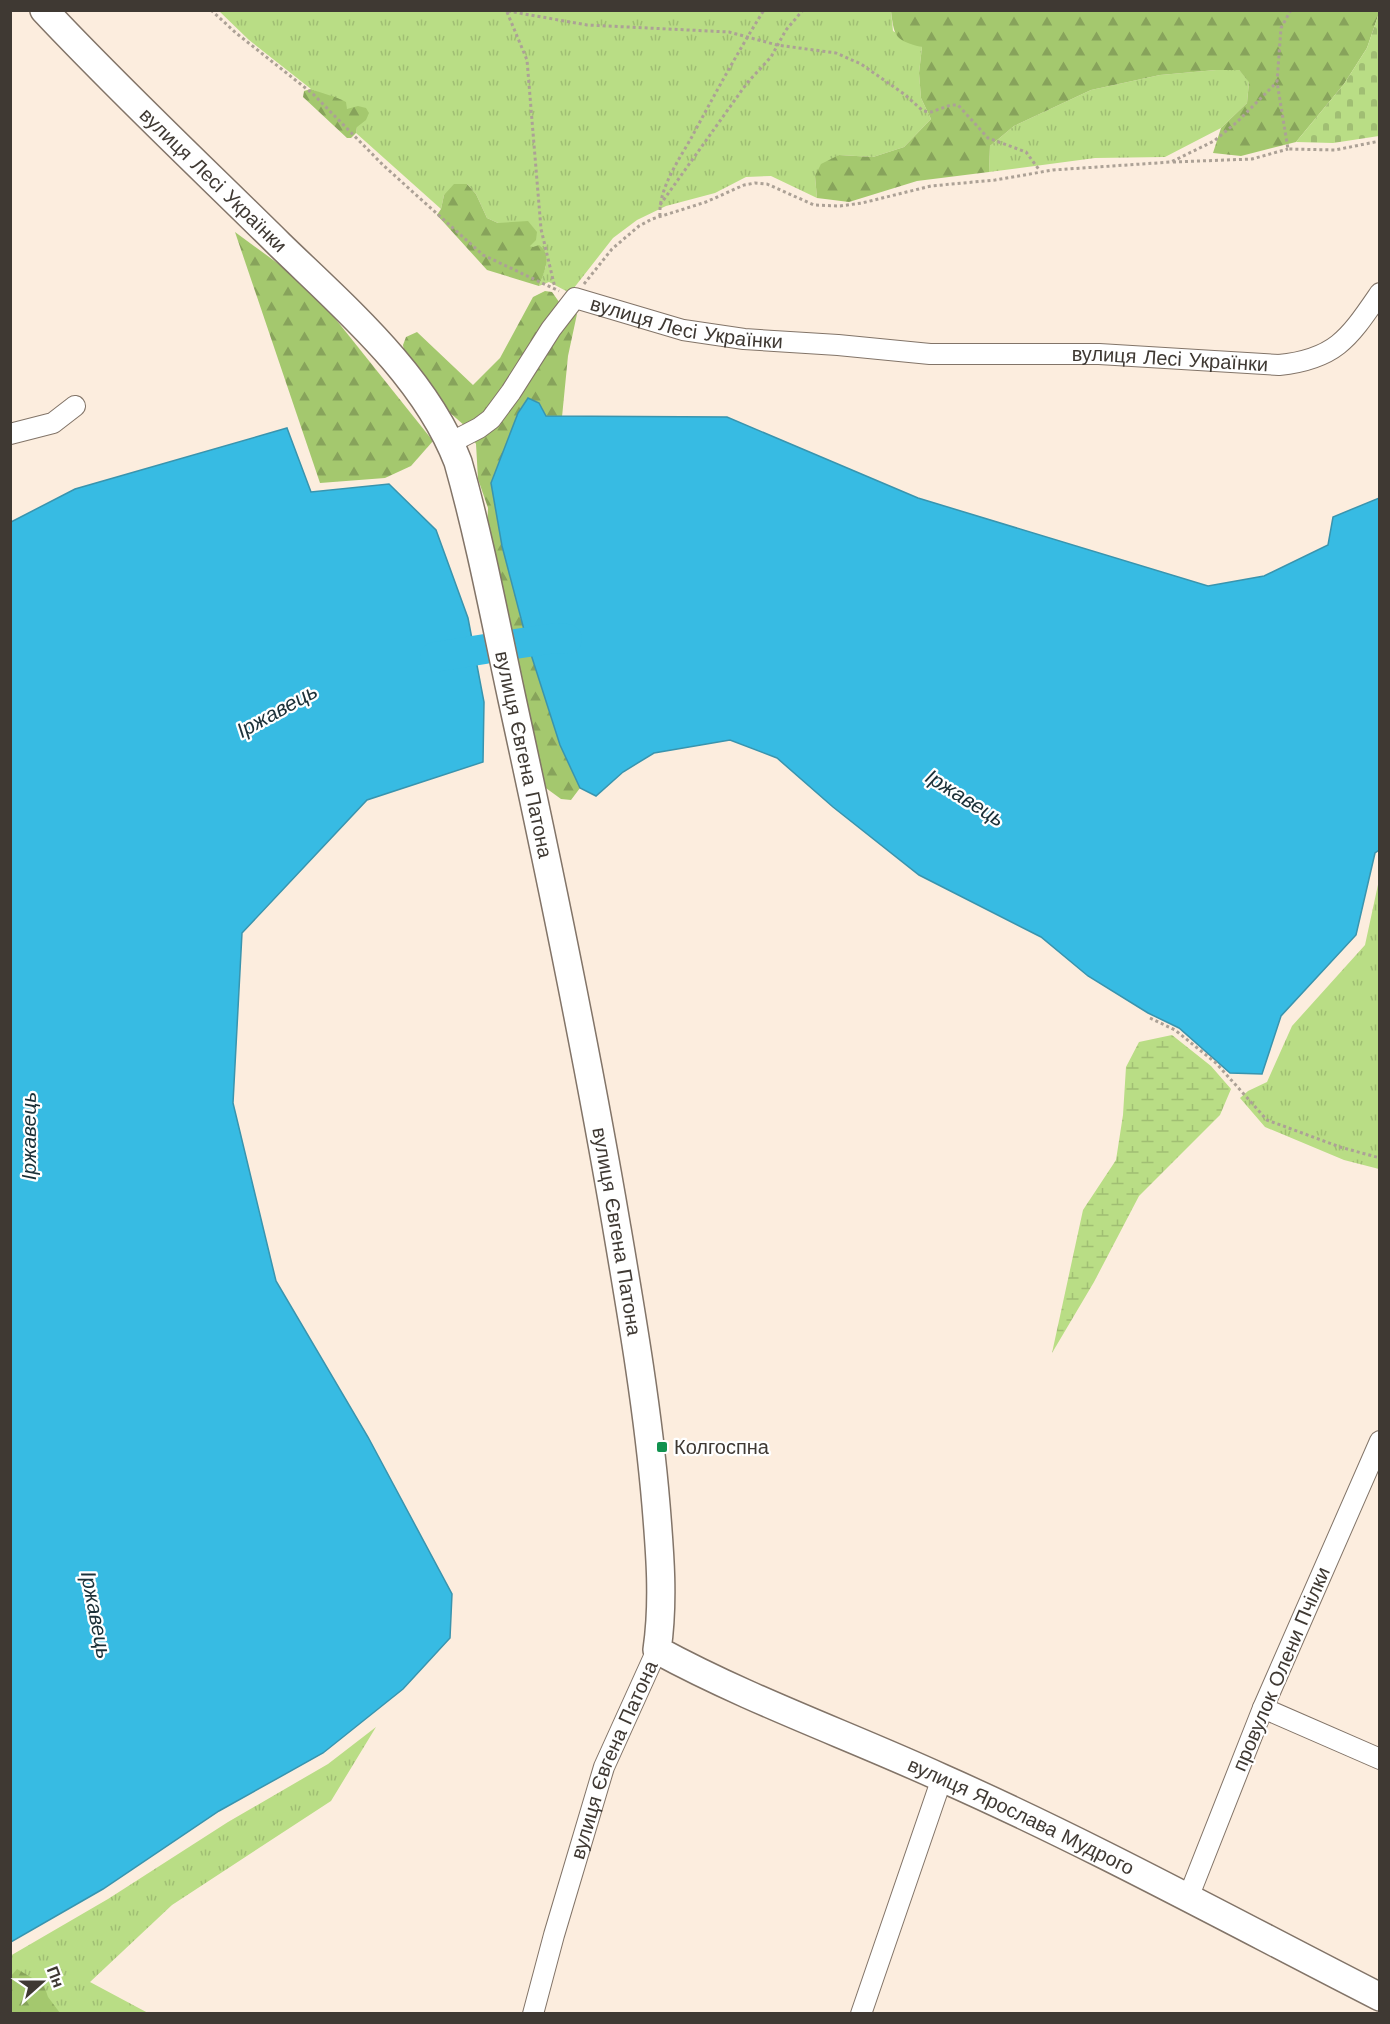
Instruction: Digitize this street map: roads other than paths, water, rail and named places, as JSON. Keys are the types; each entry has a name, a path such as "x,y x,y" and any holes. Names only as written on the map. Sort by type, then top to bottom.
{"street":[{"name":"вулиця Лесі Українки","path":"44,10 106,75 378,343 414,386 441,424 450,442 474,431 491,419 574,298 673,327 734,339 838,345 930,354 1099,354 1279,365 1301,362 1329,352 1350,334 1380,293"},
{"path":"10,435 53,423 75,406"},
{"name":"вулиця Євгена Патона","path":"450,442 467,495 565,946 636,1339 652,1448 659,1535 661,1611 657,1650 604,1767 533,2013"},
{"name":"провулок Олени Пчілки","path":"1188,1898 1263,1708 1380,1441"},
{"name":"вулиця Ярослава Мудрого","path":"657,1650 701,1673 1026,1816 1380,1997"},
{"path":"1263,1708 1380,1759"},
{"path":"861,2013 942,1778"}],"water":[{"path":"528,398 539,403 546,416 727,417 918,498 1208,586 1264,576 1328,545 1333,517 1379,498 1379,850 1375,853 1356,935 1281,1016 1262,1074 1230,1073 1179,1028 1148,1013 1088,976 1041,937 919,875 833,807 777,758 730,740 654,753 623,772 596,796 580,788 560,745 528,645 502,546 491,483 518,413"},
{"path":"287,428 311,492 389,484 436,530 468,618 484,702 483,762 367,800 242,933 233,1103 276,1281 368,1437 452,1594 450,1638 403,1689 323,1753 219,1811 103,1889 11,1942 11,522 75,489"}],"waterway":[{"name":"Іржавець","path":"515,644 556,638 567,639"},
{"name":"Іржавець","path":"435,657 485,649"}],"place":[{"name":"Колгоспна","path":"662,1447"}]}
